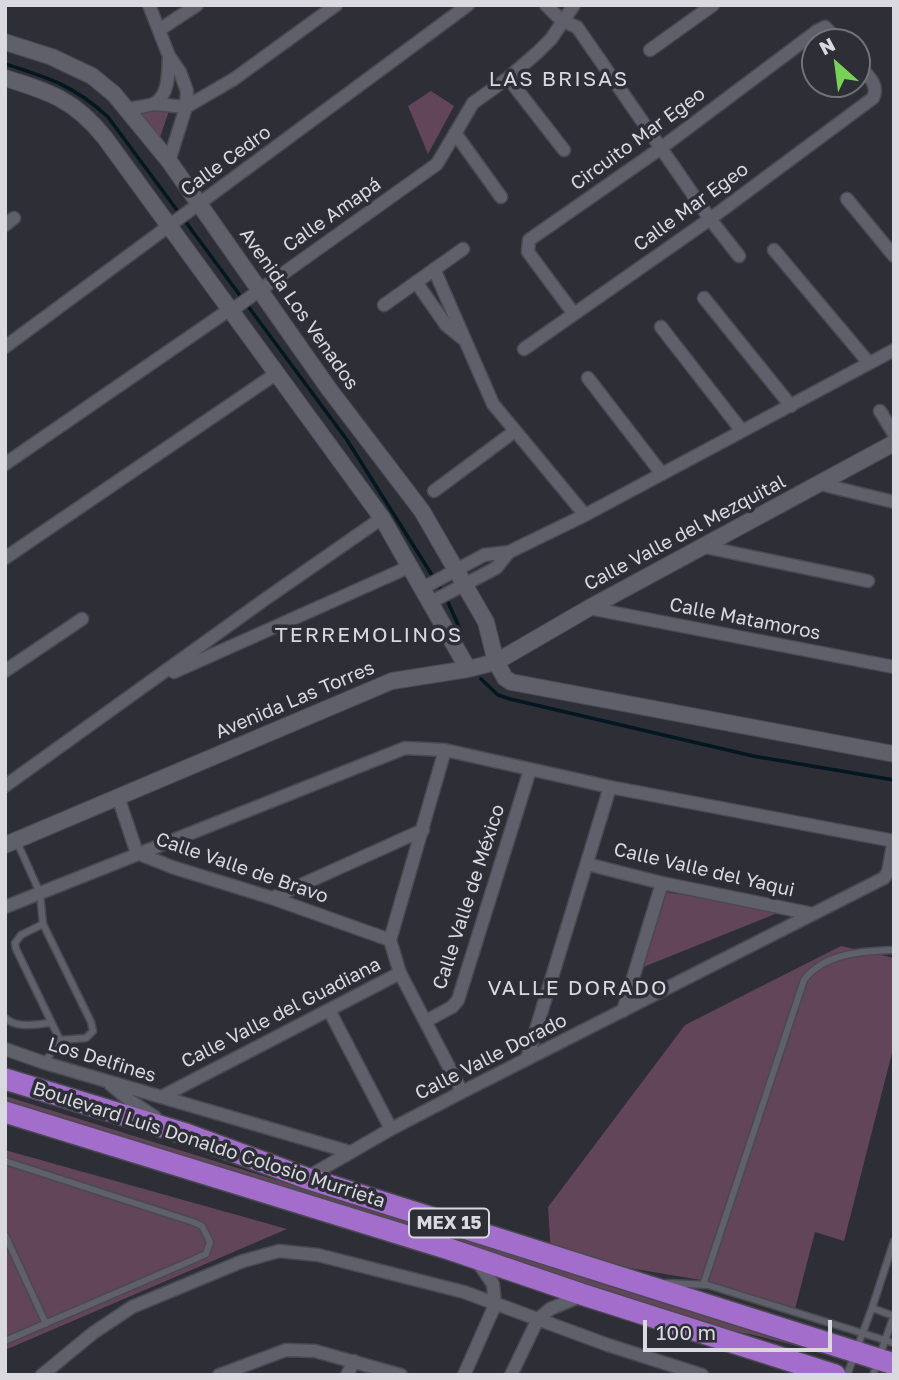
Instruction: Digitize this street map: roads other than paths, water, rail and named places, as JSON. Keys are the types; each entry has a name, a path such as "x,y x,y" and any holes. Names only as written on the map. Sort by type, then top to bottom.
{"highway":[{"name":"Boulevard Luis Donaldo Colosio Murrieta","path":"5,1079 186,1134 306,1178 641,1283 858,1342 882,1360"},
{"name":"Boulevard Luis Donaldo Colosio Murrieta","path":"5,1112 473,1256 584,1295 835,1375"}],"street":[{"path":"149,5 169,56 187,91 186,107 169,162"},
{"path":"159,30 197,5"},
{"path":"127,109 155,104 186,107 234,79 336,5"},
{"name":"Calle Cedro","path":"5,347 468,5"},
{"path":"546,5 562,21 576,27 738,256"},
{"name":"Calle Amapá","path":"5,464 246,300 437,164 473,103 508,78 551,39 574,5"},
{"path":"650,50 713,5"},
{"name":"Avenida Los Venados","path":"5,42 71,64 92,76 114,94 169,162 184,215 246,300 277,373 382,518 411,566 432,593 468,669"},
{"name":"Circuito Mar Egeo","path":"574,314 528,252 529,240 661,148 801,43"},
{"path":"155,104 162,96 167,83 169,56"},
{"name":"Avenida Los Venados","path":"5,78 56,95 78,109 184,215 246,300 329,389 422,511 460,587 486,622 496,662"},
{"path":"508,78 564,150"},
{"name":"Calle Mar Egeo","path":"524,349 710,219 873,98 876,91 871,80"},
{"path":"455,133 501,197"},
{"path":"847,199 894,256"},
{"path":"384,305 463,248"},
{"path":"774,250 869,363"},
{"path":"434,269 490,400 585,515"},
{"path":"416,282 446,325 465,341"},
{"path":"704,298 790,406"},
{"path":"661,327 742,432"},
{"path":"432,593 452,572 484,555 509,552 585,515 894,350"},
{"path":"5,558 277,373"},
{"path":"588,378 662,474"},
{"path":"880,411 894,434"},
{"path":"434,491 515,431"},
{"name":"Calle Valle del Mezquital","path":"496,662 589,608 894,443"},
{"path":"820,484 894,502"},
{"path":"8,779 382,518"},
{"path":"705,547 869,581"},
{"path":"432,593 460,587 496,568 509,552"},
{"path":"148,683 411,566"},
{"name":"Calle Matamoros","path":"589,608 894,667"},
{"path":"5,671 82,619"},
{"path":"496,662 505,678 511,682 894,754"},
{"name":"Avenida Las Torres","path":"11,843 393,681 496,662"},
{"path":"5,907 391,752 418,747 894,841"},
{"name":"Calle Valle del Guadiana","path":"161,1097 400,973 390,940 444,750"},
{"name":"Calle Valle de México","path":"426,1021 452,1007 458,1000 530,770"},
{"path":"527,1059 610,787"},
{"name":"Calle Valle de Bravo","path":"118,797 137,853 390,940"},
{"path":"272,898 423,830"},
{"name":"Calle Valle Dorado","path":"306,1178 462,1092 884,878 888,872 894,841"},
{"name":"Calle Valle del Yaqui","path":"587,864 662,883 813,914"},
{"path":"623,1011 662,883"},
{"path":"400,973 462,1092"},
{"path":"329,1010 391,1129"},
{"name":"Los Delfines","path":"5,1049 107,1082 349,1152"},
{"path":"107,1082 138,1106 186,1134"},
{"path":"42,1375 93,1333 132,1307 243,1261 279,1251 318,1255 464,1292 608,1345 702,1375"},
{"path":"464,1375 495,1304 493,1284 473,1256"},
{"path":"511,1375 538,1319 550,1309 584,1295"},
{"path":"219,1375 286,1350 315,1351 401,1375"},
{"path":"347,1375 354,1362"}],"lane":[{"path":"11,843 40,893 43,925 92,1022 93,1031 86,1038 60,1040"},
{"path":"5,947 15,943 21,935 43,925"},
{"path":"15,943 60,1040"},
{"path":"703,1284 804,980 817,968 843,956 894,950"},
{"path":"5,1018 19,1026 51,1023"},
{"path":"45,1063 60,1040"},
{"path":"5,1161 193,1222 202,1226 210,1242 206,1254 5,1341"},
{"path":"5,1235 46,1324"},
{"path":"847,1375 894,1241"},
{"path":"641,1283 703,1284 858,1342"},
{"path":"872,1308 894,1316 882,1360"},
{"path":"882,1360 894,1343"}],"waterway":[{"path":"5,64 72,90 108,117 347,440 442,591"},
{"path":"446,598 461,631"},
{"path":"481,679 498,695 510,699 753,756 894,780"}],"district":[{"name":"LAS BRISAS","path":"559,79"},
{"name":"TERREMOLINOS","path":"369,635"},
{"name":"VALLE DORADO","path":"578,988"}]}
